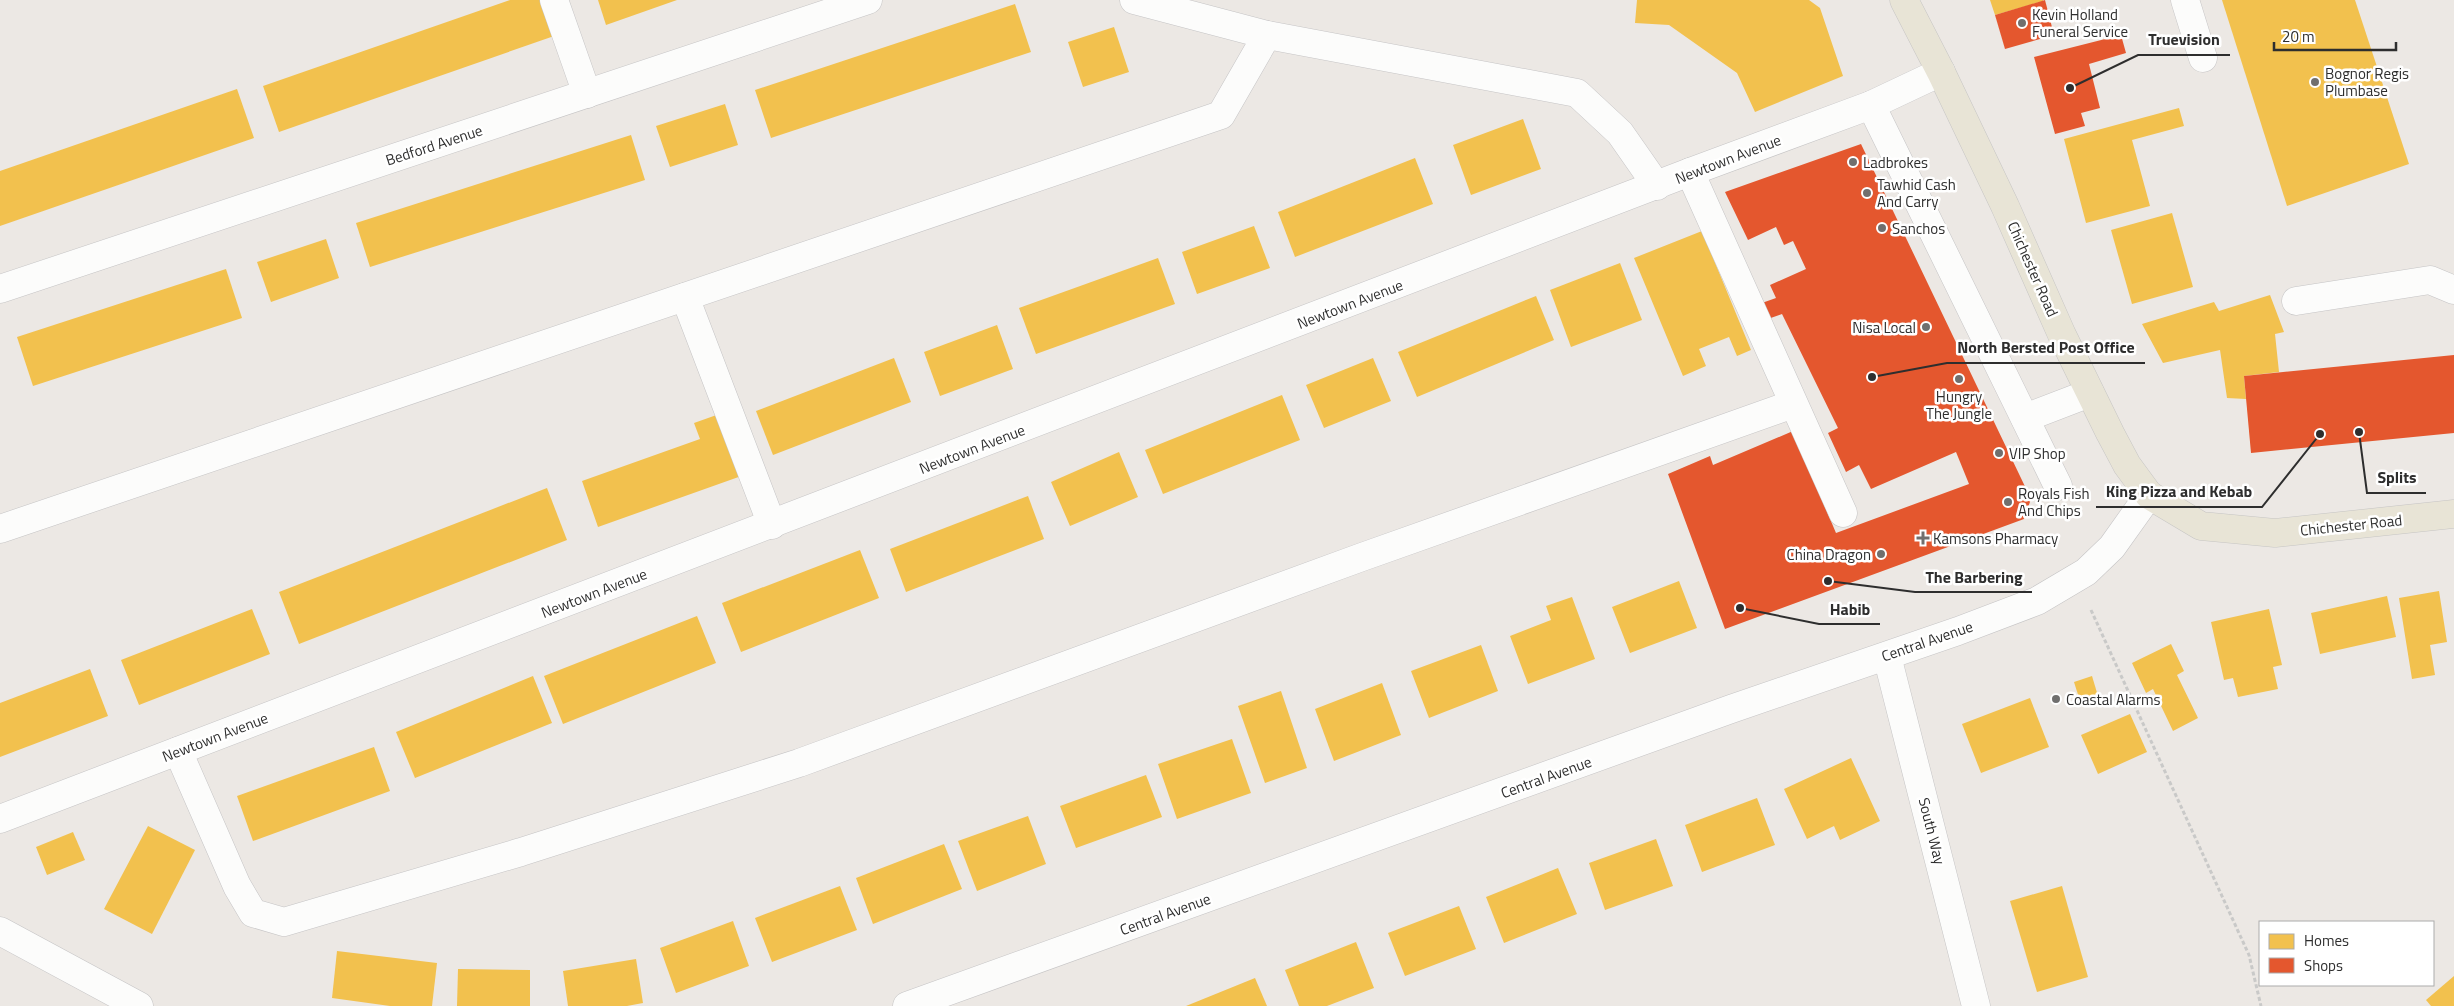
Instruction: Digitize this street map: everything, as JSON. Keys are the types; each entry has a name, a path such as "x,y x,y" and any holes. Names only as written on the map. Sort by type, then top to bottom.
{"main road":[{"name":"Chichester Road","path":"1904,0 1941,72 2090,393 2127,465 2149,494 2201,526 2275,533 2454,514"}],"street":[{"path":"554,0 587,94"},
{"name":"Bedford Avenue","path":"0,289 868,0"},
{"path":"1134,0 1267,35 1577,93 1620,133 1657,186"},
{"path":"2185,0 2203,58"},
{"path":"0,529 1221,115 1267,35"},
{"name":"Newtown Avenue","path":"0,819 1690,172 1871,105 1941,72"},
{"path":"1871,105 2058,486"},
{"path":"1690,172 1843,513"},
{"path":"2296,301 2430,280 2454,290"},
{"path":"685,297 772,525"},
{"path":"2025,418 2090,393"},
{"path":"178,751 237,886 253,913 284,922 521,852 799,763 1352,561 1793,404"},
{"name":"Central Avenue","path":"907,1006 1731,709 1958,631 2037,601 2086,572 2112,547 2149,494"},
{"name":"South Way","path":"1887,656 1976,1006"},
{"path":"0,932 139,1006"}],"path":[{"path":"2075,578 2098,622 2249,955 2262,1006"}],"building: Homes":[{"path":"510,0 545,0 557,35 279,132 263,86"},
{"path":"598,0 677,0 606,25"},
{"path":"1637,0 1809,0 1820,8 1843,76 1755,112 1737,73 1669,25 1635,23"},
{"path":"1990,0 2043,0 2043,1 1995,15"},
{"name":"Bognor Regis Plumbase","path":"2222,0 2355,0 2409,164 2287,206"},
{"path":"1015,4 1031,52 771,138 755,90"},
{"path":"1114,27 1129,72 1083,87 1068,42"},
{"path":"237,89 254,138 0,226 0,171"},
{"path":"725,104 738,145 670,167 656,126"},
{"path":"2179,108 2184,126 2132,140 2150,206 2086,223 2064,139"},
{"path":"1523,119 1541,169 1471,195 1453,145"},
{"path":"631,135 645,180 370,267 356,223"},
{"path":"1415,158 1433,204 1295,257 1278,212"},
{"path":"2172,213 2193,287 2132,304 2111,230"},
{"path":"1254,226 1270,268 1197,294 1182,252"},
{"path":"1702,231 1751,350 1737,356 1729,337 1699,349 1706,366 1683,376 1634,258"},
{"path":"326,239 339,278 271,302 257,262"},
{"path":"1158,258 1175,304 1036,354 1019,308"},
{"path":"1620,263 1642,320 1571,347 1550,290"},
{"path":"226,269 242,318 33,386 17,337"},
{"path":"2270,295 2284,332 2275,334 2279,372 2244,376 2246,399 2227,398 2220,350 2163,363 2142,324 2214,302 2219,311"},
{"path":"1536,296 1554,340 1417,397 1398,352"},
{"path":"997,325 1013,369 940,396 924,352"},
{"path":"894,358 911,402 773,455 756,411"},
{"path":"1373,358 1391,401 1324,428 1306,385"},
{"path":"1282,395 1300,440 1163,494 1145,450"},
{"path":"725,412 747,474 598,527 582,481 700,439 694,423"},
{"path":"1119,452 1138,497 1070,526 1051,482"},
{"path":"547,488 567,540 299,644 279,592"},
{"path":"1028,496 1044,539 906,592 890,549"},
{"path":"860,550 879,598 741,652 722,603"},
{"path":"1679,581 1697,628 1630,653 1612,607"},
{"path":"2439,591 2447,642 2430,645 2435,675 2412,679 2399,598"},
{"path":"2387,596 2396,637 2320,654 2311,613"},
{"path":"1572,597 1595,659 1528,684 1510,636 1551,620 1546,606"},
{"path":"252,609 270,654 139,705 121,660"},
{"path":"2269,609 2282,665 2273,667 2278,689 2238,697 2233,678 2224,680 2211,622"},
{"path":"697,616 716,663 563,724 544,676"},
{"path":"2171,644 2184,671 2177,675 2198,718 2173,731 2153,689 2146,693 2132,663"},
{"path":"1481,645 1498,691 1429,718 1411,671"},
{"path":"90,669 108,716 0,757 0,703"},
{"path":"533,676 552,723 415,778 396,732"},
{"path":"2092,676 2098,696 2080,701 2074,682"},
{"path":"1382,683 1401,735 1334,761 1315,709"},
{"path":"1281,691 1307,768 1265,783 1238,706"},
{"path":"2030,698 2049,747 1981,773 1962,724"},
{"path":"2130,714 2147,752 2098,774 2081,735"},
{"path":"1232,739 1251,793 1177,819 1158,764"},
{"path":"374,747 390,791 253,841 237,796"},
{"path":"1851,758 1880,821 1840,840 1834,826 1807,839 1784,789"},
{"path":"1146,775 1162,817 1076,848 1060,806"},
{"path":"1757,798 1775,845 1702,872 1685,825"},
{"path":"1028,816 1046,864 977,891 958,841"},
{"path":"148,826 195,850 152,934 104,909"},
{"path":"73,832 85,860 47,875 36,847"},
{"path":"1656,839 1673,886 1605,910 1589,863"},
{"path":"944,844 962,889 873,924 856,878"},
{"path":"1558,868 1577,914 1504,943 1486,897"},
{"path":"840,886 857,930 772,962 755,918"},
{"path":"2062,886 2088,977 2037,992 2010,901"},
{"path":"1459,906 1476,949 1405,976 1388,933"},
{"path":"733,921 749,966 676,993 660,948"},
{"path":"1356,942 1374,988 1327,1006 1299,1006 1285,970"},
{"path":"337,951 437,963 432,1006 390,1006 332,998"},
{"path":"636,959 643,1003 627,1006 568,1006 563,971"},
{"path":"458,969 530,970 530,1006 457,1006"},
{"path":"2454,976 2454,1006 2431,1006 2426,1000"},
{"path":"1255,978 1267,1006 1186,1006"}],"building: Shops":[{"path":"2045,0 2054,35 2005,49 1995,15"},
{"path":"2121,35 2126,53 2089,64 2100,108 2081,113 2085,126 2055,134 2034,57"},
{"path":"1861,144 2031,499 2024,519 1725,629 1668,474 1710,456 1713,465 1793,431 1836,533 1969,484 1956,452 1871,489 1859,465 1846,472 1828,433 1838,428 1782,314 1765,320 1759,304 1776,298 1770,285 1806,269 1793,241 1784,245 1776,227 1748,240 1725,192"},
{"path":"2454,355 2454,433 2251,453 2244,376"}],"place":[{"name":"Kevin Holland Funeral Service","path":"2022,23"},
{"name":"Bognor Regis Plumbase","path":"2315,82"},
{"name":"Truevision","path":"2070,88"},
{"name":"Ladbrokes","path":"1853,162"},
{"name":"Tawhid Cash And Carry","path":"1867,193"},
{"name":"Sanchos","path":"1882,228"},
{"name":"Nisa Local","path":"1926,327"},
{"name":"North Bersted Post Office","path":"1872,377"},
{"name":"Hungry The Jungle","path":"1959,379"},
{"name":"Splits","path":"2359,432"},
{"name":"King Pizza and Kebab","path":"2320,434"},
{"name":"VIP Shop","path":"1999,453"},
{"name":"Royals Fish And Chips","path":"2008,502"},
{"name":"Kamsons Pharmacy","path":"1923,538"},
{"name":"China Dragon","path":"1881,554"},
{"name":"The Barbering","path":"1828,581"},
{"name":"Habib","path":"1740,608"},
{"name":"Coastal Alarms","path":"2056,699"}]}
